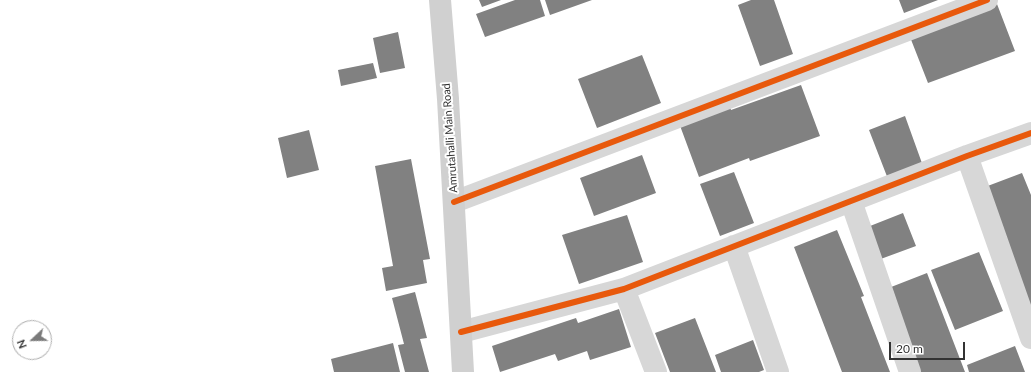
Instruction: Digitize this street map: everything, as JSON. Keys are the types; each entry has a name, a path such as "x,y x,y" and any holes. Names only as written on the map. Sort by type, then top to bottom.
{"street":[{"name":"Amrutahalli Main Road","path":"440,0 454,202 463,372"},
{"path":"454,202 987,0"},
{"path":"461,332 624,289 967,156 1031,134"},
{"path":"967,156 1031,338"},
{"path":"851,201 910,372"},
{"path":"734,246 778,372"},
{"path":"624,289 656,372"}],"building":[{"path":"479,0 501,0 482,7"},
{"path":"515,0 540,0 545,16 485,37 476,14"},
{"path":"545,0 592,0 550,15"},
{"path":"751,0 774,0 793,54 760,66 738,5"},
{"path":"899,0 938,0 904,13"},
{"path":"997,4 1015,51 928,83 910,37"},
{"path":"398,32 405,68 380,73 373,38"},
{"path":"642,55 661,103 597,128 578,79"},
{"path":"373,63 377,78 341,86 338,70"},
{"path":"801,85 820,136 750,161 749,158 699,177 679,123 729,104 731,110"},
{"path":"905,116 923,166 888,179 869,130"},
{"path":"309,130 319,170 287,178 278,138"},
{"path":"642,155 656,193 594,216 580,178"},
{"path":"411,159 430,259 423,260 427,283 386,291 382,268 393,266 375,166"},
{"path":"734,172 754,223 720,236 700,184"},
{"path":"1022,173 1031,195 1031,308 985,187"},
{"path":"903,213 916,246 878,260 865,228"},
{"path":"627,215 643,262 579,284 562,235"},
{"path":"837,230 864,296 861,297 890,372 842,372 794,247"},
{"path":"979,252 1003,311 955,330 931,270"},
{"path":"927,273 965,372 917,372 886,289"},
{"path":"415,292 427,338 420,339 429,372 405,372 398,345 404,344 392,298"},
{"path":"619,309 631,347 590,360 587,351 558,361 555,354 500,372 492,346 576,318 578,323"},
{"path":"695,318 716,372 670,372 655,333"},
{"path":"753,340 764,370 759,372 721,372 715,355"},
{"path":"393,343 400,372 334,372 331,359"},
{"path":"1015,346 1025,372 969,372 967,365"}],"cycle path":[{"path":"454,202 987,0"},
{"path":"461,332 624,289 967,156 1031,133"}]}
